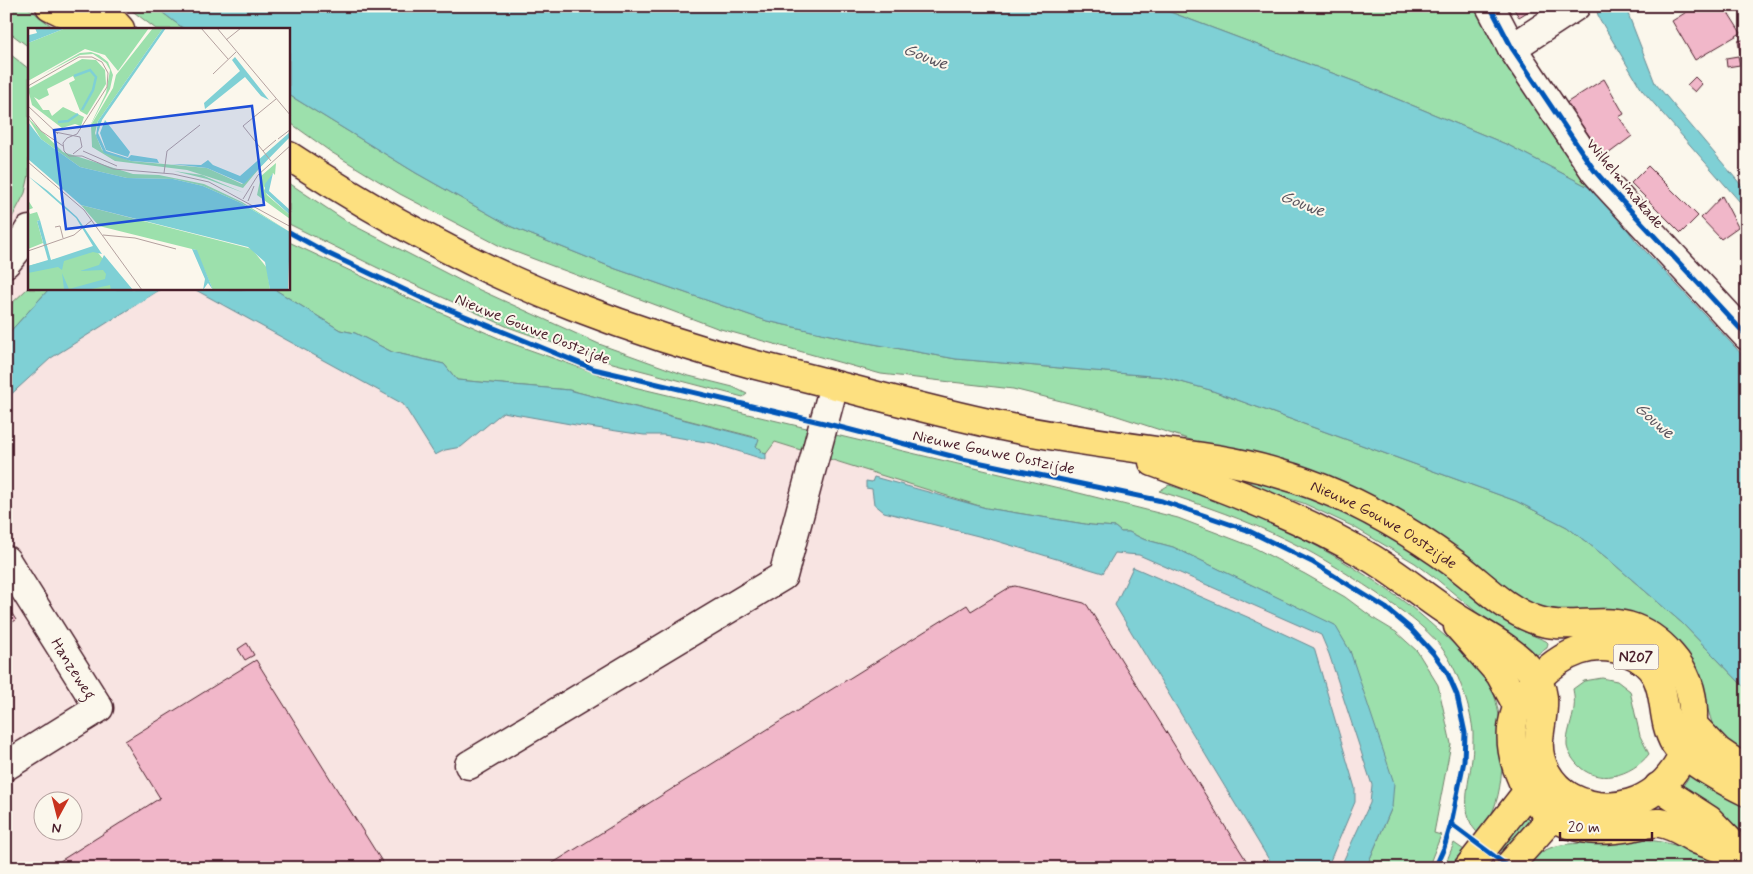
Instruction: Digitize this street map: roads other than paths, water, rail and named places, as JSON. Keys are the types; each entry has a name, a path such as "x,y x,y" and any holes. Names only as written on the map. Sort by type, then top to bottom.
{"main road":[{"path":"50,6 94,28"},
{"path":"99,6 119,28"},
{"name":"Nieuwe Gouwe Oostzijde","path":"290,157 356,199 419,235 484,267 574,306 712,353 1002,427 1104,444 1229,461 1304,481 1359,504 1404,529 1460,568 1517,612 1541,622 1560,624 1613,623 1636,629 1656,641 1674,658 1688,683 1693,702 1693,725"},
{"name":"Nieuwe Gouwe Oostzijde","path":"1104,444 1243,496 1321,531 1386,567 1446,611 1494,639 1524,665 1537,680"},
{"name":"Nieuwe Gouwe Oostzijde","path":"1446,611 1500,674 1518,706"},
{"name":"N207","path":"1693,725 1684,753 1668,778 1636,801 1616,806 1561,806 1544,809 1528,791 1516,765 1513,749 1512,725 1518,706 1530,687 1556,661 1589,648 1608,648 1633,655 1649,667 1660,683 1670,733 1675,744 1684,753 1734,786 1747,792"},
{"name":"N207","path":"1537,680 1543,694 1544,706 1539,740 1540,756 1550,779 1559,789 1565,824 1593,831 1611,830 1657,822 1668,824 1697,839 1745,858"},
{"path":"1693,725 1721,753 1747,771"},
{"name":"N207","path":"1658,787 1709,820 1745,858"},
{"path":"1468,868 1528,791"},
{"path":"1507,868 1561,806"}],"street":[{"name":"Wilhelminakade","path":"1490,6 1512,48 1576,146 1607,185 1747,336"},
{"path":"1512,48 1576,6"},
{"path":"6,263 17,250 28,232"},
{"path":"6,281 28,260"},
{"path":"469,765 783,576 834,385"},
{"name":"Hanzeweg","path":"6,560 99,708 6,766"}],"water":[{"name":"Gouwe","path":"154,6 1154,6 1356,82 1508,145 1600,193 1636,241 1747,360 1747,690 1682,623 1607,558 1567,527 1516,501 1210,390 1163,377 956,359 857,341 767,321 616,269 512,227 416,173 290,96 290,28 183,28"},
{"path":"1595,6 1625,6 1655,83 1747,192 1747,210 1642,90 1599,18"},
{"path":"48,290 159,290 51,358 6,399 6,336"},
{"path":"196,290 276,290 340,330 355,333 392,352 444,364 457,380 569,390 759,439 756,447 761,449 760,452 766,454 766,460 712,443 663,435 644,435 576,425 503,412 461,447 445,450 435,455 403,404"},
{"path":"874,477 986,508 1091,525 1115,527 1121,532 1129,532 1143,539 1173,547 1335,625 1350,651 1394,783 1392,807 1366,868 1340,868 1370,803 1372,785 1321,635 1139,555 1115,553 1103,573 990,539 884,512 874,504 872,489 866,488 866,481 872,482"},
{"path":"1133,567 1314,648 1355,788 1355,802 1327,868 1274,868 1115,605"}]}
